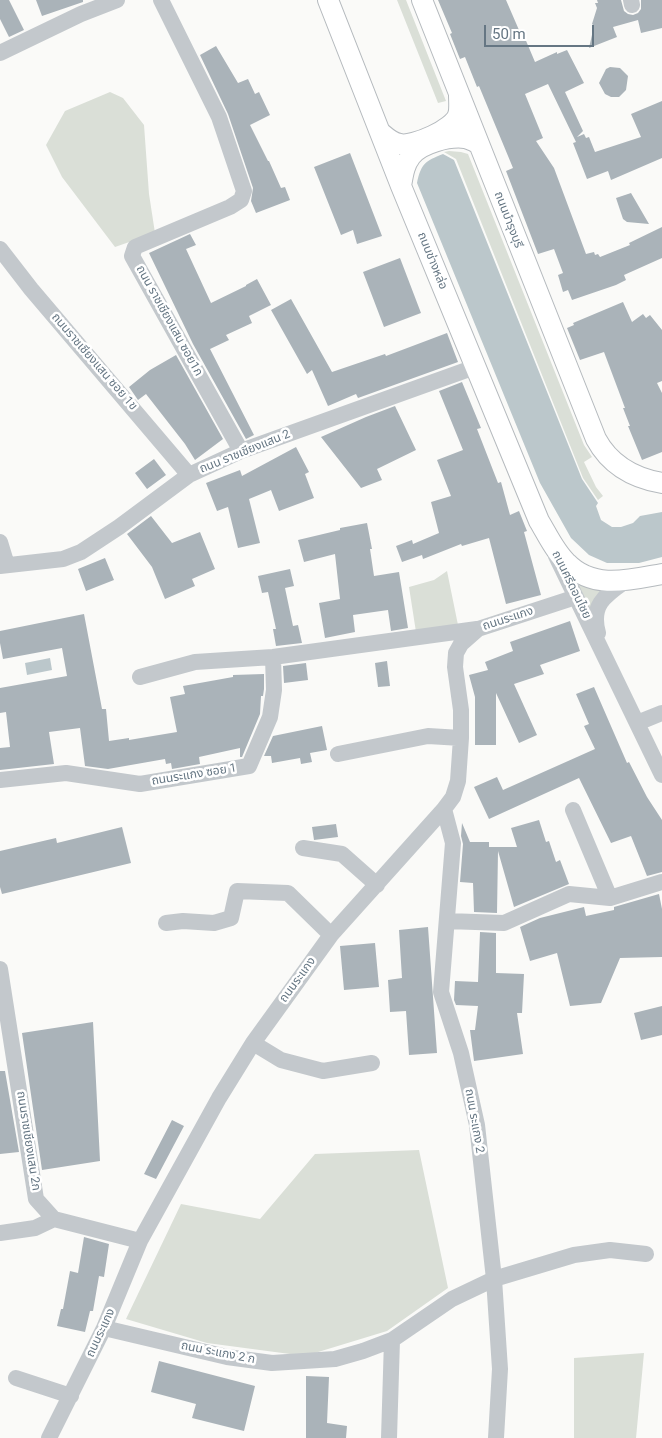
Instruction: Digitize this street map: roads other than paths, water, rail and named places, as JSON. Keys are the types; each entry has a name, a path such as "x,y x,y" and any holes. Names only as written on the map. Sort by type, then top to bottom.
{"main road":[{"name":"ถนนช่างหล่อ","path":"328,0 401,186 539,521 566,562 582,575 594,580 607,582 662,574"},
{"name":"ถนนบำรุงบุรี","path":"422,0 543,310 596,439 603,452 612,462 648,481 662,483"},
{"path":"380,132 388,139 400,145 410,144 437,134 451,124 458,116 459,94"},
{"path":"401,186 404,167 411,155 426,146 445,138 466,138 479,144"}],"street":[{"path":"3,47 117,0"},
{"name":"ถนน ราชเชียงแสน ซอย1ก","path":"161,0 219,117 244,191 240,200 230,207 135,247 132,256 241,451"},
{"name":"ถนนราชเชียงแสน ซอย 1ข","path":"0,249 31,289 189,475"},
{"name":"ถนน ราชเชียงแสน 2","path":"3,565 63,559 81,552 119,527 189,475 241,451 475,367"},
{"name":"ถนนศรีดอนไชย","path":"539,521 662,775"},
{"path":"0,542 3,565"},
{"name":"ถนนศรีดอนไชย","path":"602,650 596,626 597,611 603,597 627,580"},
{"name":"ถนนระแกง","path":"49,1438 104,1328 140,1241 198,1134 253,1043 331,935 453,797 458,781 461,738 461,710 455,667 456,653 466,638 478,629 576,597"},
{"path":"140,677 195,662 273,657 478,629"},
{"name":"ถนนระแกง ซอย 1","path":"0,780 66,773 140,784 249,766 270,718 274,690 273,657"},
{"path":"637,722 662,713"},
{"path":"338,754 428,736 461,738"},
{"name":"ถนน ระแกง 2","path":"444,809 453,843 441,992 461,1053 478,1125 494,1279 500,1369 496,1438"},
{"path":"574,810 610,898"},
{"path":"303,848 342,854 377,885"},
{"path":"447,921 504,923 569,894 610,898 662,882"},
{"path":"166,923 183,921 214,923 232,918 237,891 288,894 331,935"},
{"name":"ถนนราชเชียงแสน 2ก","path":"0,968 8,1066 36,1199 54,1219"},
{"path":"253,1043 281,1060 323,1071 372,1063"},
{"path":"0,1233 36,1228 54,1219 140,1241"},
{"name":"ถนน ระแกง 2 ก","path":"104,1328 226,1357 272,1363 335,1359 392,1340 452,1299 494,1279 574,1255 610,1250 646,1254"},
{"path":"389,1438 392,1340"},
{"path":"16,1378 71,1396"}]}
